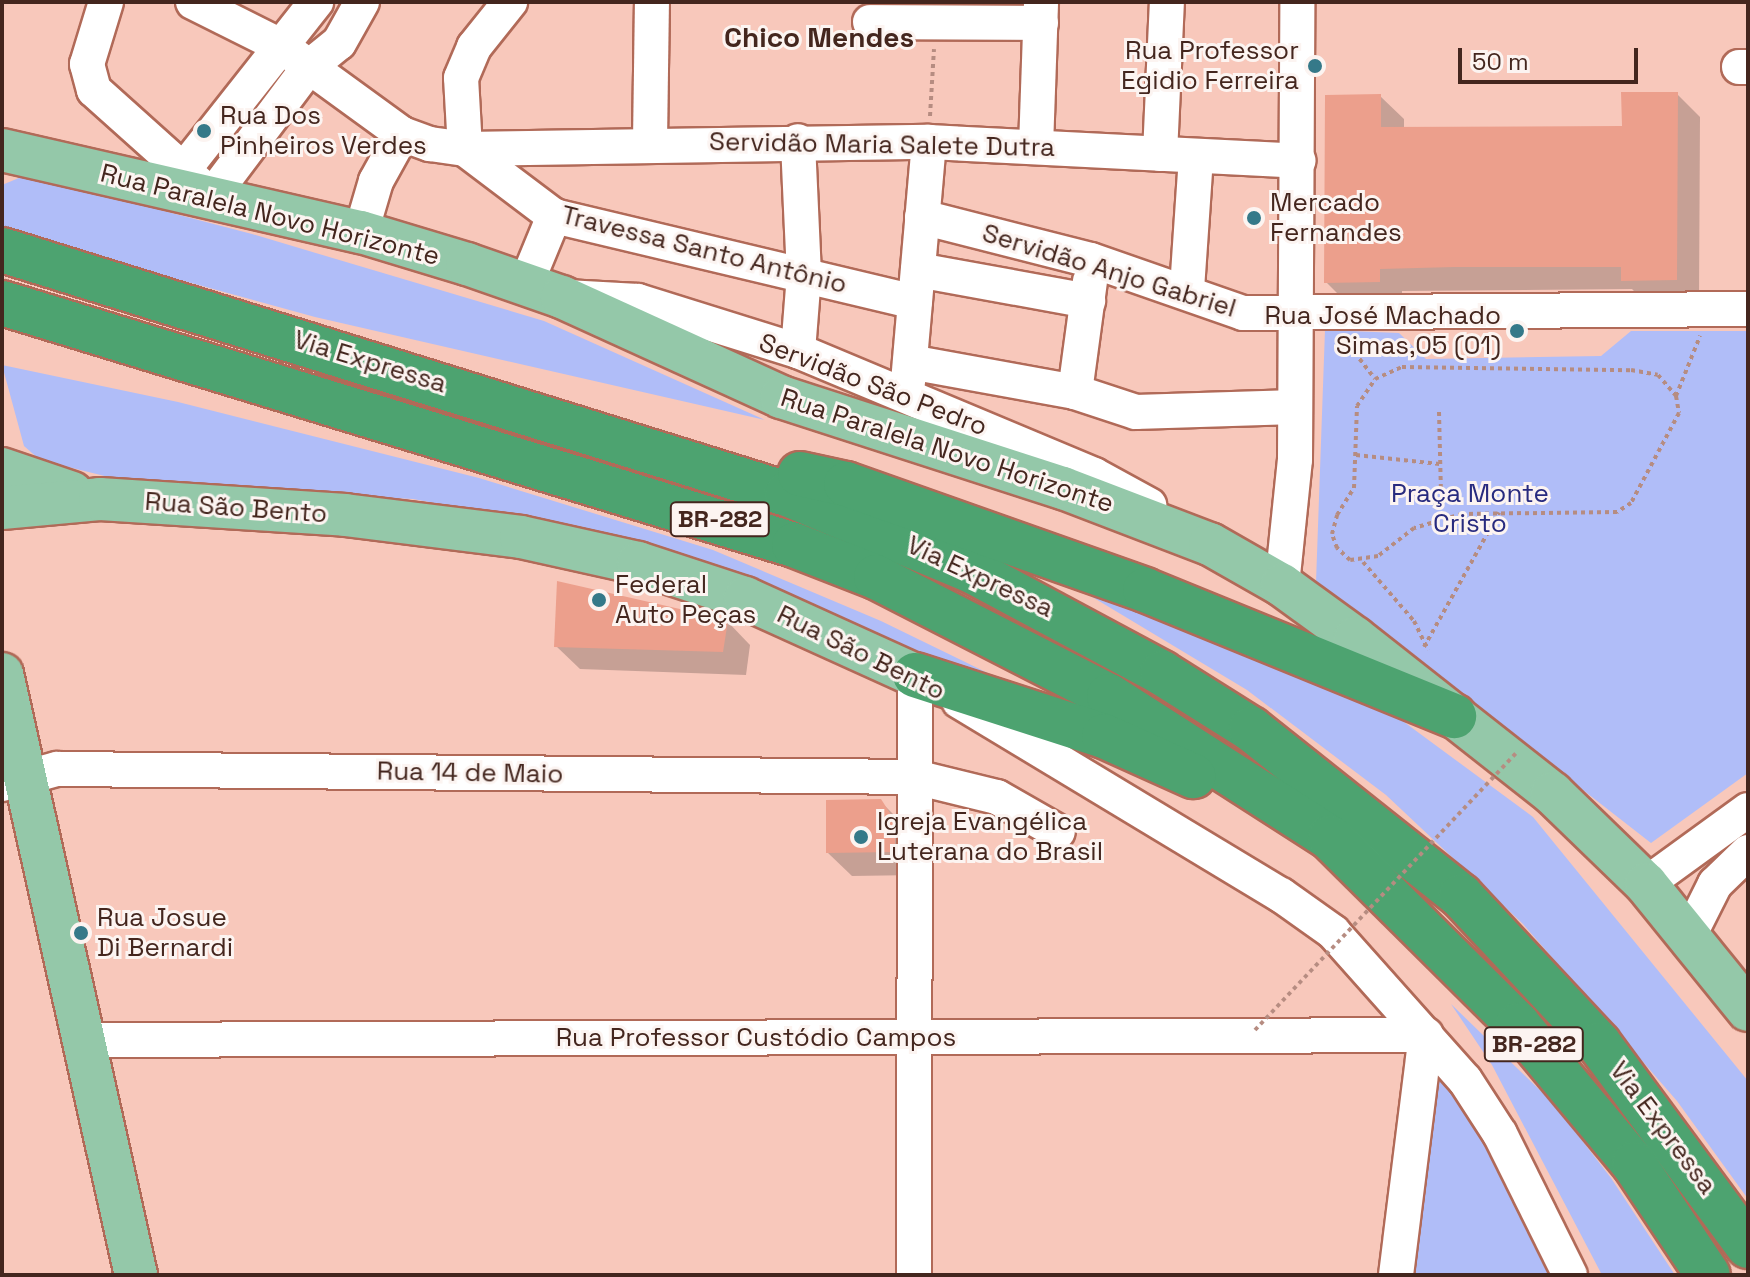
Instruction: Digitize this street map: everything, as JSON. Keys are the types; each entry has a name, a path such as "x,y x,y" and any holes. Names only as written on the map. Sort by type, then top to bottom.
{"highway":[{"name":"Via Expressa","path":"2,250 668,455 866,525 974,572 1162,673 1251,729 1461,896 1599,1044 1748,1246"},
{"name":"Via Expressa","path":"2,303 677,505 876,577 1109,696 1330,838 1518,1025 1634,1164 1708,1275"},
{"path":"668,455 757,463 846,484 1145,590 1454,716"},
{"path":"915,675 1104,736 1330,838"}],"main road":[{"name":"Rua Paralela Novo Horizonte","path":"13,159 189,184 361,232 544,290 781,397 1063,488 1210,544 1282,585 1552,793 1646,884 1690,934 1748,1010"},
{"name":"Rua São Bento","path":"2,469 53,489 100,499 345,515 521,537 638,563 745,598 915,675"},
{"name":"Rua São Bento","path":"2,508 100,499"},
{"path":"2,674 14,779 86,1040 136,1275"}],"street":[{"path":"106,2 87,64 94,90 189,184"},
{"path":"189,184 281,46 316,2"},
{"path":"189,184 309,67 339,43 362,2"},
{"path":"197,3 281,46 402,134 465,149 461,78 474,47 510,2"},
{"path":"650,142 652,2"},
{"path":"1160,154 1167,2"},
{"path":"1282,585 1295,407 1299,161 1297,2"},
{"path":"870,22 936,22 1041,13 1036,147"},
{"path":"361,232 380,172 402,134"},
{"path":"798,141 804,275 798,351"},
{"name":"Servidão Maria Salete Dutra","path":"465,149 650,142 929,142 1299,161"},
{"path":"909,378 929,142"},
{"name":"Travessa Santo Antônio","path":"465,149 554,216 804,275 1088,301"},
{"path":"1187,289 1196,156"},
{"path":"544,290 554,216"},
{"name":"Servidão Anjo Gabriel","path":"922,217 1091,260 1187,289 1243,313 1297,315 1330,309 1733,301"},
{"path":"1075,392 1091,260"},
{"name":"Servidão São Pedro","path":"544,290 638,301 798,351 909,378 1075,392 1136,412 1295,407"},
{"name":"Servidão São Pedro","path":"909,378 1094,475 1210,544"},
{"path":"914,1275 915,675"},
{"name":"Rua São Bento","path":"915,675 1281,895 1333,932 1426,1035 1500,1134 1570,1275"},
{"name":"Rua 14 de Maio","path":"14,779 57,769 915,777 997,797 1058,832"},
{"path":"1646,884 1743,824"},
{"path":"1690,934 1715,884 1748,852"},
{"path":"1396,1275 1426,1035"},
{"name":"Rua Professor Custódio Campos","path":"86,1040 1426,1035"}],"path":[{"path":"929,142 936,22"},
{"path":"1676,396 1733,301"},
{"path":"1347,344 1375,379"},
{"path":"1362,562 1435,519 1499,512 1596,516 1631,503 1679,413 1676,396 1658,375 1631,370 1402,367 1375,379 1357,406 1354,488 1337,515 1332,534 1337,548 1350,560 1362,562 1414,621 1424,647 1499,512"},
{"path":"1439,412 1441,492"},
{"path":"1356,455 1440,464"},
{"path":"1255,1030 1518,751"}],"green space":[{"path":"26,175 252,234 544,321 765,420 315,317 2,231 2,185"},
{"name":"Praça Monte Cristo","path":"1325,330 1399,333 1426,359 1601,356 1631,331 1748,331 1748,773 1651,843 1316,582"},
{"path":"2,365 178,402 479,478 713,550 881,621 1039,698 897,646 741,574 610,536 413,499 145,486 40,460 24,446"},
{"path":"1064,580 1381,705 1533,817 1748,1081 1748,1199 1677,1101 1523,924 1386,795 1247,690"},
{"path":"1451,1004 1553,1103 1611,1178 1675,1275 1602,1275 1492,1065"},
{"path":"1433,1064 1464,1094 1552,1275 1413,1275"}],"building":[{"path":"1621,92 1678,92 1677,280 1621,281 1621,267 1454,267 1380,269 1380,282 1324,283 1325,95 1381,94 1381,127 1622,126"},
{"name":"Federal Auto Peças","path":"557,581 728,620 723,652 554,647"},
{"name":"Igreja Evangélica Luterana do Brasil","path":"881,799 895,821 895,852 826,853 826,800"}],"place":[{"name":"Rua Professor Egidio Ferreira","path":"1315,66"},
{"name":"Rua Dos Pinheiros Verdes","path":"204,131"},
{"name":"Mercado Fernandes","path":"1254,218"},
{"name":"Rua José Machado Simas,05 (01)","path":"1517,331"},
{"name":"Federal Auto Peças","path":"599,600"},
{"name":"Igreja Evangélica Luterana do Brasil","path":"861,837"},
{"name":"Rua Josue Di Bernardi","path":"81,933"}],"district":[{"name":"Chico Mendes","path":"819,37"}]}
